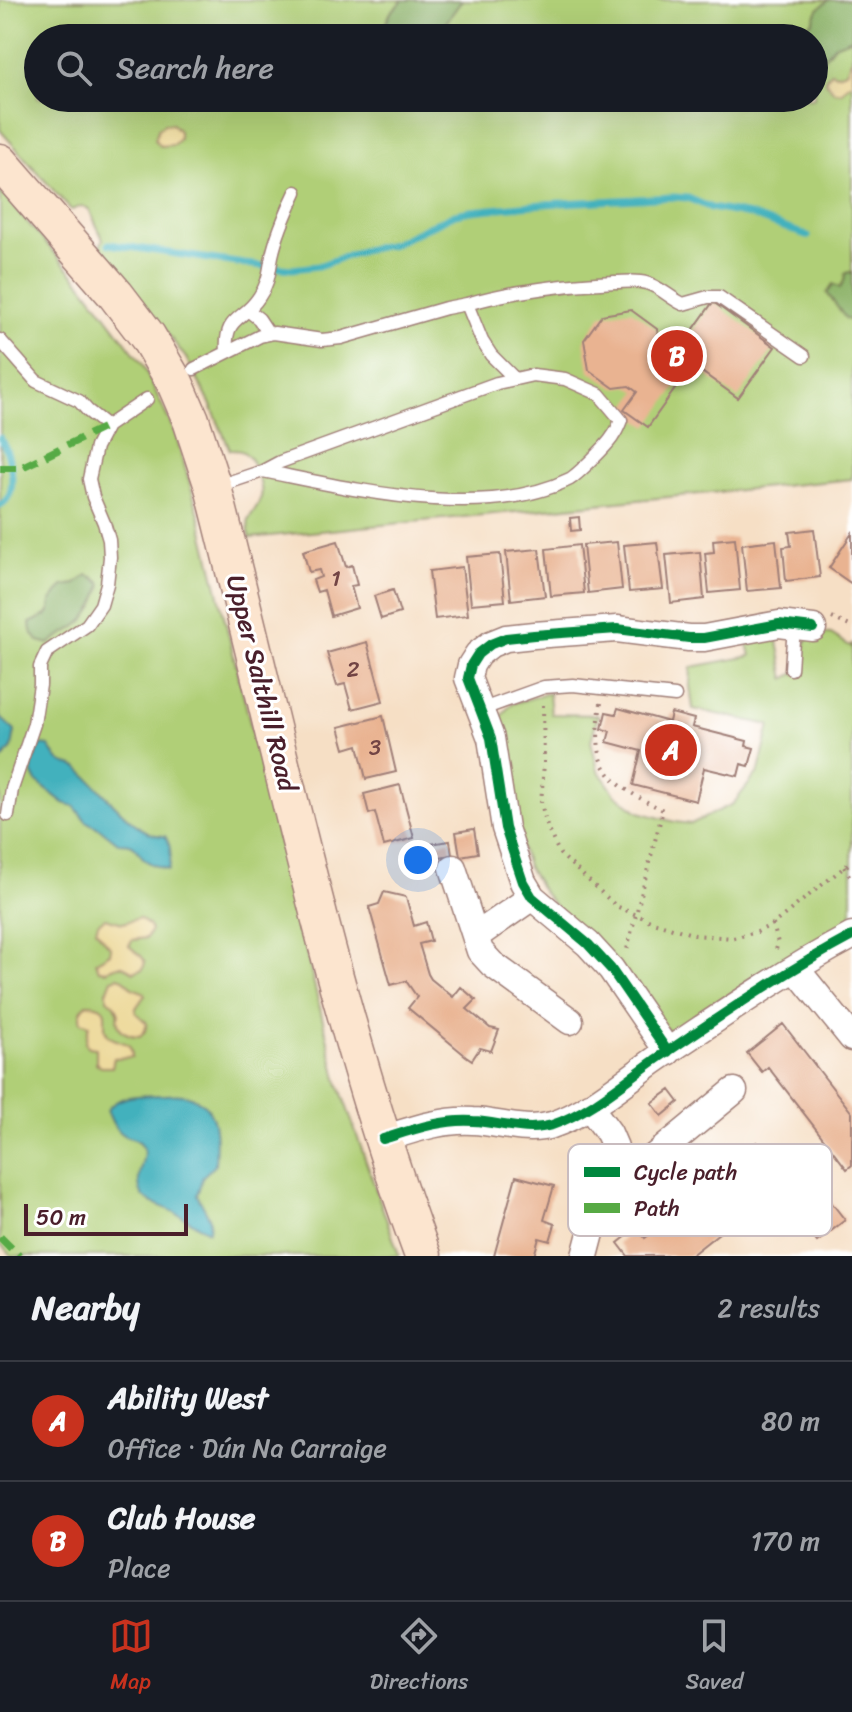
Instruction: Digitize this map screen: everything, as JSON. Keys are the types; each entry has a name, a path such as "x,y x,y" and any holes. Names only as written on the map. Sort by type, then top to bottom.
{"main road":[{"name":"Upper Salthill Road","path":"0,162 116,295 148,337 175,383 191,420 213,487 327,950 359,1065 423,1256"}],"street":[{"path":"668,1052 618,978 588,944 532,897 523,882 505,828 491,738 468,678 471,665 478,654 506,638 617,629 704,638 779,624 804,627"},
{"path":"453,868 480,951 492,964 570,1021"},
{"path":"476,936 532,897"},
{"path":"383,1139 445,1122 476,1121 523,1128 549,1126 589,1106 796,969 852,936"},
{"path":"796,969 852,1038"},
{"path":"670,1144 734,1091"},
{"path":"589,1106 614,1144"},
{"path":"585,1256 590,1236"}],"lane":[{"path":"227,352 226,337 234,320 249,311 261,296 271,273 271,258 281,223 296,192"},
{"path":"194,369 269,334 322,340 341,338 486,299 603,283 642,281 683,304 719,297 804,356"},
{"path":"467,304 482,341 515,379"},
{"path":"249,311 269,334"},
{"path":"0,340 36,381 79,401 107,426"},
{"path":"213,487 459,396 533,375 565,379 599,394 621,420 613,438 572,478 525,494 485,500 411,496 263,471"},
{"path":"8,815 12,789 34,724 40,667 47,652 87,625 101,605 107,584 109,540 89,479 96,447 107,426 147,399"},
{"path":"791,669 804,627"},
{"path":"480,710 544,687 573,685 675,696"}],"path":[{"path":"544,687 541,803 548,830 560,854 616,906 695,935 733,938 773,924 852,861"},
{"path":"603,688 597,726 598,747 607,771 631,794 663,810 618,978"},
{"path":"844,867 852,880"}],"green space":[{"path":"0,0 852,0 852,479 250,538 249,519 262,493 250,458 242,451 230,450 186,358 100,246 103,239 89,209 82,206 70,209 0,130"},
{"path":"403,0 462,0 445,24 385,24 391,12"},
{"path":"829,0 852,0 852,38 834,45 828,53 828,24 809,24 818,9"},
{"path":"0,191 82,284 143,365 175,433 200,518 338,1082 397,1256 12,1256 0,1244"},
{"path":"852,272 852,321 846,319 827,293 833,284 840,288 845,273"},
{"path":"87,575 102,584 91,612 78,625 49,644 38,641 30,623 47,615 51,601 63,586 76,584"},
{"path":"814,633 831,634 850,646 852,644 852,922 780,964 686,1029 672,1032 659,1025 543,892 527,866 516,831 500,718 511,704 549,693 551,714 598,715 591,741 598,770 615,794 639,812 691,824 733,804 759,771 770,725 693,709 691,667 751,656 747,639 777,636 785,679 800,670 806,641"}],"sand":[{"path":"852,58 852,82 841,92 834,91 828,84 828,76 831,72 846,71"},
{"path":"164,124 172,124 179,131 179,139 173,145 160,146 155,140 158,129"},
{"path":"105,918 123,923 139,918 151,930 146,938 132,940 129,946 142,957 145,962 143,969 134,972 120,966 99,970 95,962 110,953 111,948 96,930 98,923"},
{"path":"118,977 145,995 136,1008 136,1013 147,1023 140,1036 123,1032 117,1020 117,1009 107,999 112,979"},
{"path":"87,1004 102,1008 106,1032 128,1045 132,1057 114,1058 112,1067 101,1067 96,1063 96,1048 85,1043 89,1025 80,1019"}],"water":[{"path":"0,717 15,731 12,748 0,762"},
{"path":"40,745 49,746 60,761 78,768 142,829 165,836 170,849 169,870 146,861 134,846 118,843 87,822 74,806 64,803 37,782 32,764"},
{"path":"179,1094 199,1100 214,1124 215,1165 203,1176 197,1195 210,1219 209,1231 145,1198 139,1185 144,1156 142,1145 119,1131 107,1110 125,1098"}],"building":[{"path":"713,302 775,347 738,398 692,365 648,427 624,410 637,392 629,386 614,388 589,370 584,340 602,315 631,310 657,329 659,341 688,337"},
{"path":"579,517 580,530 571,531 570,518"},
{"path":"814,529 820,577 786,581 783,547 791,546 789,532"},
{"path":"852,533 852,584 829,568"},
{"path":"735,538 740,590 709,593 705,553 714,552 713,540"},
{"path":"776,540 781,588 747,591 742,544"},
{"path":"338,541 346,567 352,565 357,585 351,586 357,608 331,616 324,590 317,592 313,580 321,577 319,570 309,572 303,551"},
{"path":"617,542 622,589 588,593 583,545"},
{"path":"657,542 663,589 629,592 624,545"},
{"path":"579,545 584,593 551,596 546,549"},
{"path":"539,549 545,596 511,600 506,552"},
{"path":"700,552 704,599 671,603 666,555"},
{"path":"500,554 505,601 471,604 466,557"},
{"path":"462,567 468,615 435,619 429,571"},
{"path":"393,590 400,613 381,619 374,596"},
{"path":"367,642 383,701 352,709 345,684 337,686 327,653"},
{"path":"618,708 669,722 671,713 694,719 692,727 747,741 746,746 754,748 749,766 741,764 738,776 704,768 696,801 633,785 641,751 607,742 610,731 602,729 606,712 616,714"},
{"path":"383,716 396,772 366,779 358,745 345,749 339,727"},
{"path":"400,785 414,838 384,846 375,812 369,814 364,794"},
{"path":"474,829 478,853 460,856 456,832"},
{"path":"450,841 452,855 426,859 423,845"},
{"path":"384,892 406,897 414,926 426,922 431,941 419,944 431,979 453,997 461,987 476,1000 467,1009 490,1028 499,1030 491,1051 480,1048 472,1060 408,1008 417,997 406,981 391,985 369,907 379,904"},
{"path":"783,1024 852,1113 852,1165 847,1169 832,1150 832,1144 828,1144 768,1067 762,1072 747,1053"},
{"path":"670,1090 679,1102 662,1116 652,1103"},
{"path":"516,1176 554,1186 544,1220 555,1224 550,1241 539,1238 534,1256 494,1256"},
{"path":"832,1203 845,1220 832,1230"},
{"path":"627,1236 715,1236 690,1256 628,1256 618,1243"}],"waterway":[{"path":"109,244 292,269 318,266 364,250 393,244 455,214 543,204 674,197 750,215 808,236"},
{"path":"0,438 12,473 10,492 0,505"}],"marked path":[{"path":"0,468 20,468 107,426"},
{"path":"0,1237 19,1256"}],"cycle path":[{"path":"668,1052 611,969 588,944 532,897 523,882 505,828 491,738 468,678 471,665 478,654 506,638 617,629 704,638 779,624 813,628"},
{"path":"383,1139 450,1122 473,1121 532,1128 565,1120 752,995 852,936"}],"place":[{"name":"Club House","path":"677,356"},
{"name":"Ability West","path":"671,750"}]}
